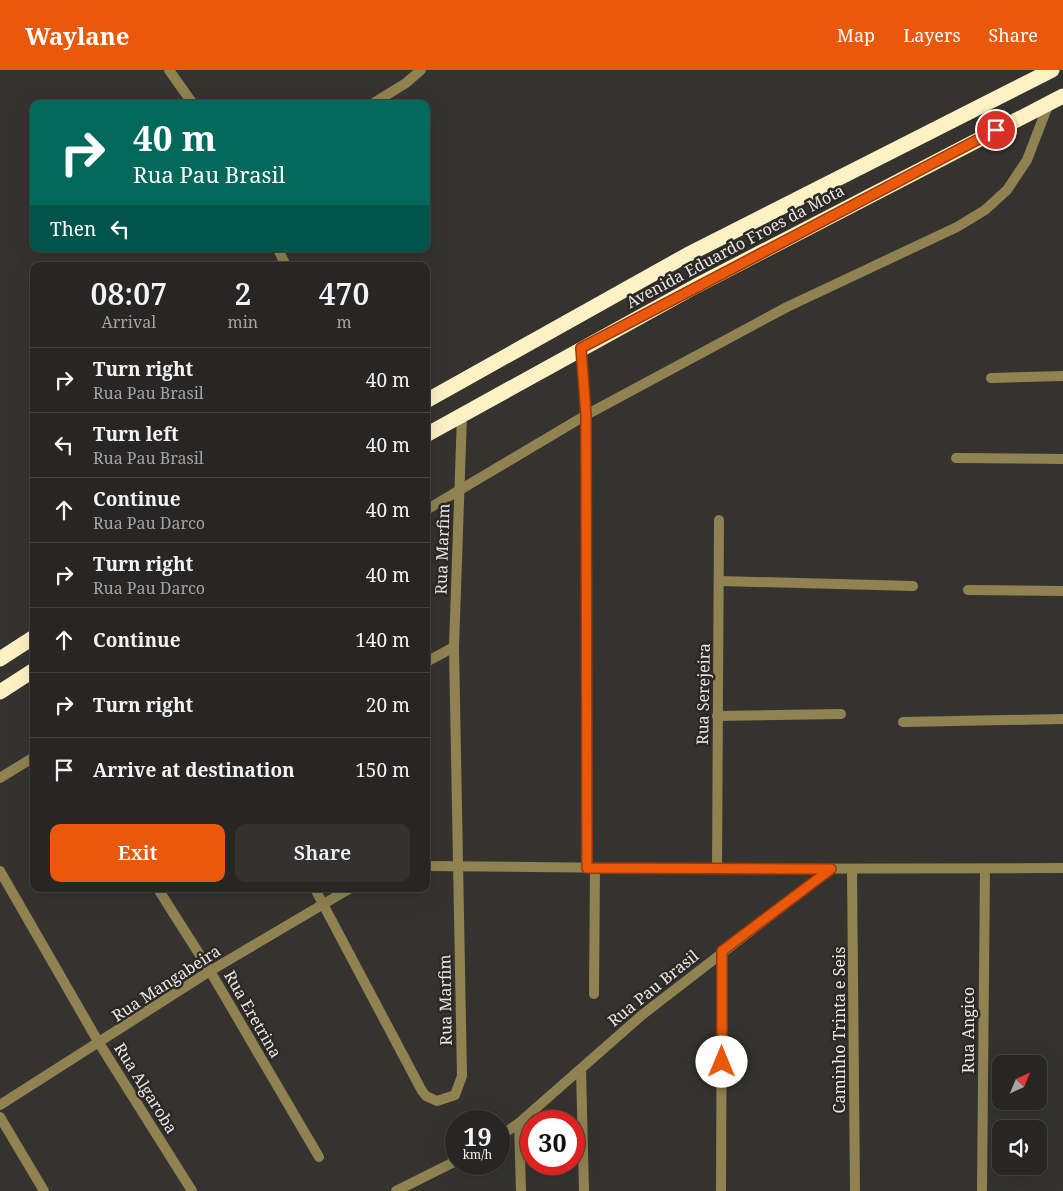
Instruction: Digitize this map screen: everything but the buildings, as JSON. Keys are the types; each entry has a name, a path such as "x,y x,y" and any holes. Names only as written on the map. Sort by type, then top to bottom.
{"highway":[{"name":"Avenida Eduardo Froes da Mota","path":"430,399 687,255 1052,70"},
{"name":"Avenida Eduardo Froes da Mota","path":"430,433 581,348 871,194 1063,96"},
{"path":"0,659 30,640"},
{"path":"0,692 30,673"}],"street":[{"path":"169,70 190,100"},
{"path":"378,100 406,83 421,70"},
{"path":"430,508 586,415 787,307 957,227 985,210 1007,190 1027,160 1049,103"},
{"path":"581,348 586,415 594,994"},
{"path":"991,378 1063,376"},
{"name":"Rua Marfim","path":"323,903 422,1091 426,1096 437,1101 452,1097 457,1091 462,1076 454,647 462,415"},
{"path":"956,458 1063,459"},
{"name":"Rua Serejeira","path":"716,869 719,520"},
{"path":"719,581 913,586"},
{"path":"968,590 1063,591"},
{"path":"430,660 454,647"},
{"path":"717,716 841,714"},
{"path":"903,722 1063,719"},
{"path":"0,778 30,759"},
{"path":"430,866 716,869 1063,868"},
{"name":"Rua Pau Brasil","path":"510,1129 642,1015 722,951 831,869"},
{"name":"Caminho Trinta e Seis","path":"852,869 855,1191"},
{"name":"Rua Angico","path":"982,1191 984,869"},
{"name":"Rua Algaroba","path":"0,871 99,1043 192,1191"},
{"name":"Rua Eretrina","path":"160,892 210,971 318,1157"},
{"path":"317,892 323,903"},
{"name":"Rua Mangabeira","path":"0,1105 210,971 343,892"},
{"path":"720,1191 722,951"},
{"path":"581,1069 584,1191"},
{"path":"0,1117 44,1191"},
{"path":"519,1123 521,1191"},
{"path":"396,1191 445,1166"}],"route":[{"path":"722,1062 722,951 831,869 587,868 586,415 581,348 996,130"}]}
